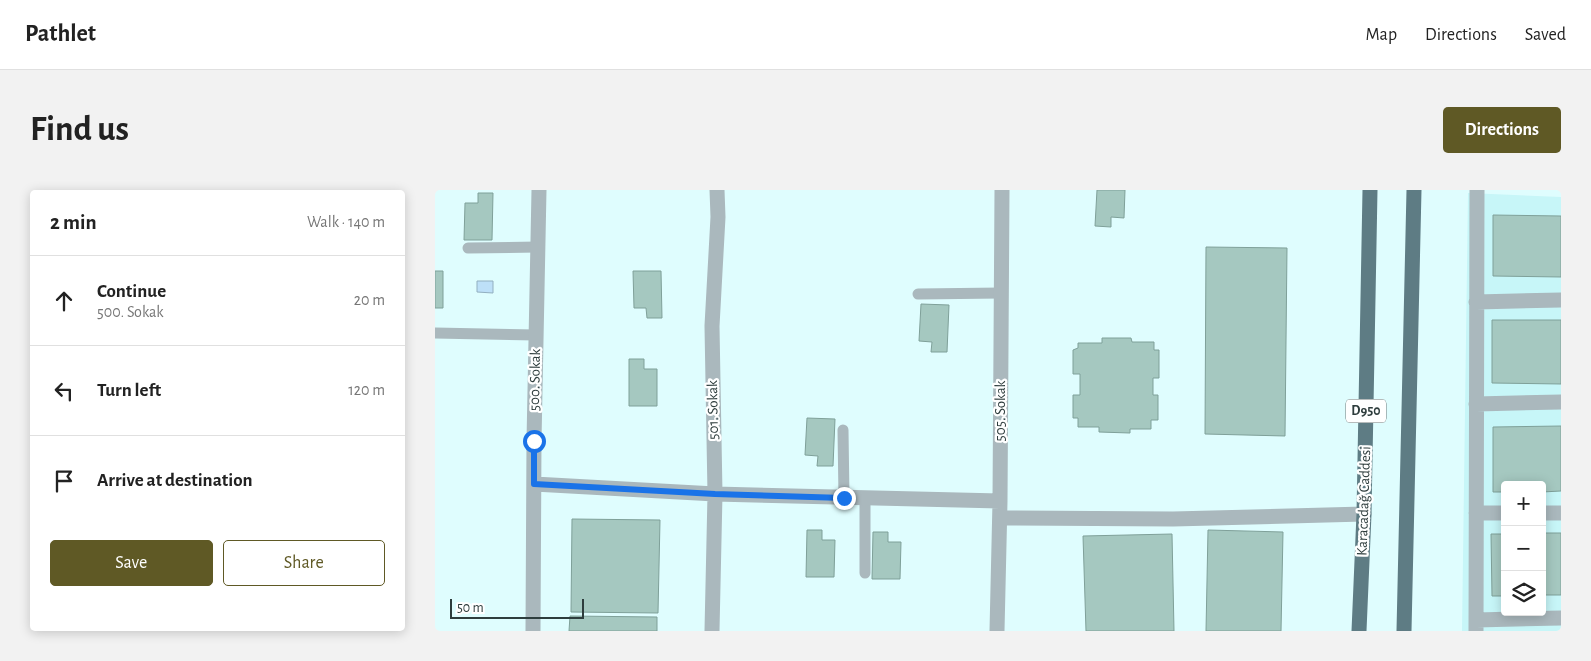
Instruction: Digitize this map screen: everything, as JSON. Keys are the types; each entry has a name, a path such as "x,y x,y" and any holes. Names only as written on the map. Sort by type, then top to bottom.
{"highway":[{"name":"Karacadağ Caddesi","path":"1359,631 1364,514 1370,190"},
{"path":"1404,631 1414,190"}],"street":[{"name":"500. Sokak","path":"533,631 539,190"},
{"name":"501. Sokak","path":"712,631 715,494 712,326 718,218 717,190"},
{"name":"505. Sokak","path":"997,631 1000,501 1002,190"},
{"path":"1477,190 1476,625 1561,618"},
{"path":"1476,302 1561,300"},
{"path":"1476,404 1561,402"},
{"path":"534,484 715,494 1000,501"},
{"path":"1476,513 1501,513"},
{"path":"1546,513 1561,513"},
{"path":"999,518 1173,519 1364,514"}],"lane":[{"path":"468,248 538,247"},
{"path":"918,294 1001,293"},
{"path":"435,333 536,335"},
{"path":"843,430 844,498"},
{"path":"865,498 865,573"}],"shaded area":[{"path":"1468,193 1561,197 1561,631 1462,631"},
{"path":"477,281 493,281 493,293 477,292"}],"building":[{"path":"1097,190 1125,190 1124,218 1111,217 1111,227 1095,226"},
{"path":"478,193 493,193 492,240 464,240 465,203 478,203"},
{"path":"1493,215 1561,216 1561,277 1493,276"},
{"path":"1206,247 1287,248 1285,436 1205,434"},
{"path":"435,271 443,271 443,308 435,308"},
{"path":"633,271 661,271 662,318 647,318 646,308 634,308"},
{"path":"921,304 949,305 947,352 931,352 932,342 919,341"},
{"path":"1492,320 1561,320 1561,384 1492,383"},
{"path":"1102,338 1131,338 1132,342 1154,342 1154,350 1159,350 1159,378 1153,378 1153,395 1158,395 1158,420 1151,420 1151,429 1130,429 1130,433 1099,432 1099,427 1078,427 1078,418 1073,418 1073,395 1080,395 1080,374 1073,374 1073,350 1078,348 1078,343 1102,343"},
{"path":"629,359 644,359 644,369 657,369 657,406 629,406"},
{"path":"807,418 835,419 833,466 817,466 818,456 805,455"},
{"path":"1561,426 1561,491 1546,492 1546,481 1501,481 1501,492 1493,492 1493,427"},
{"path":"572,519 660,520 658,613 571,612"},
{"path":"807,530 822,530 822,540 835,540 834,577 806,577"},
{"path":"1208,530 1283,532 1281,631 1206,631"},
{"path":"873,532 888,532 888,542 901,542 900,579 872,579"},
{"path":"1546,533 1561,533 1561,595 1546,595"},
{"path":"1172,534 1174,631 1086,631 1083,536"},
{"path":"1491,534 1501,534 1501,596 1492,596"},
{"path":"570,616 657,617 657,631 569,631"}],"route":[{"path":"534,441 534,484 715,494 844,498"}]}
